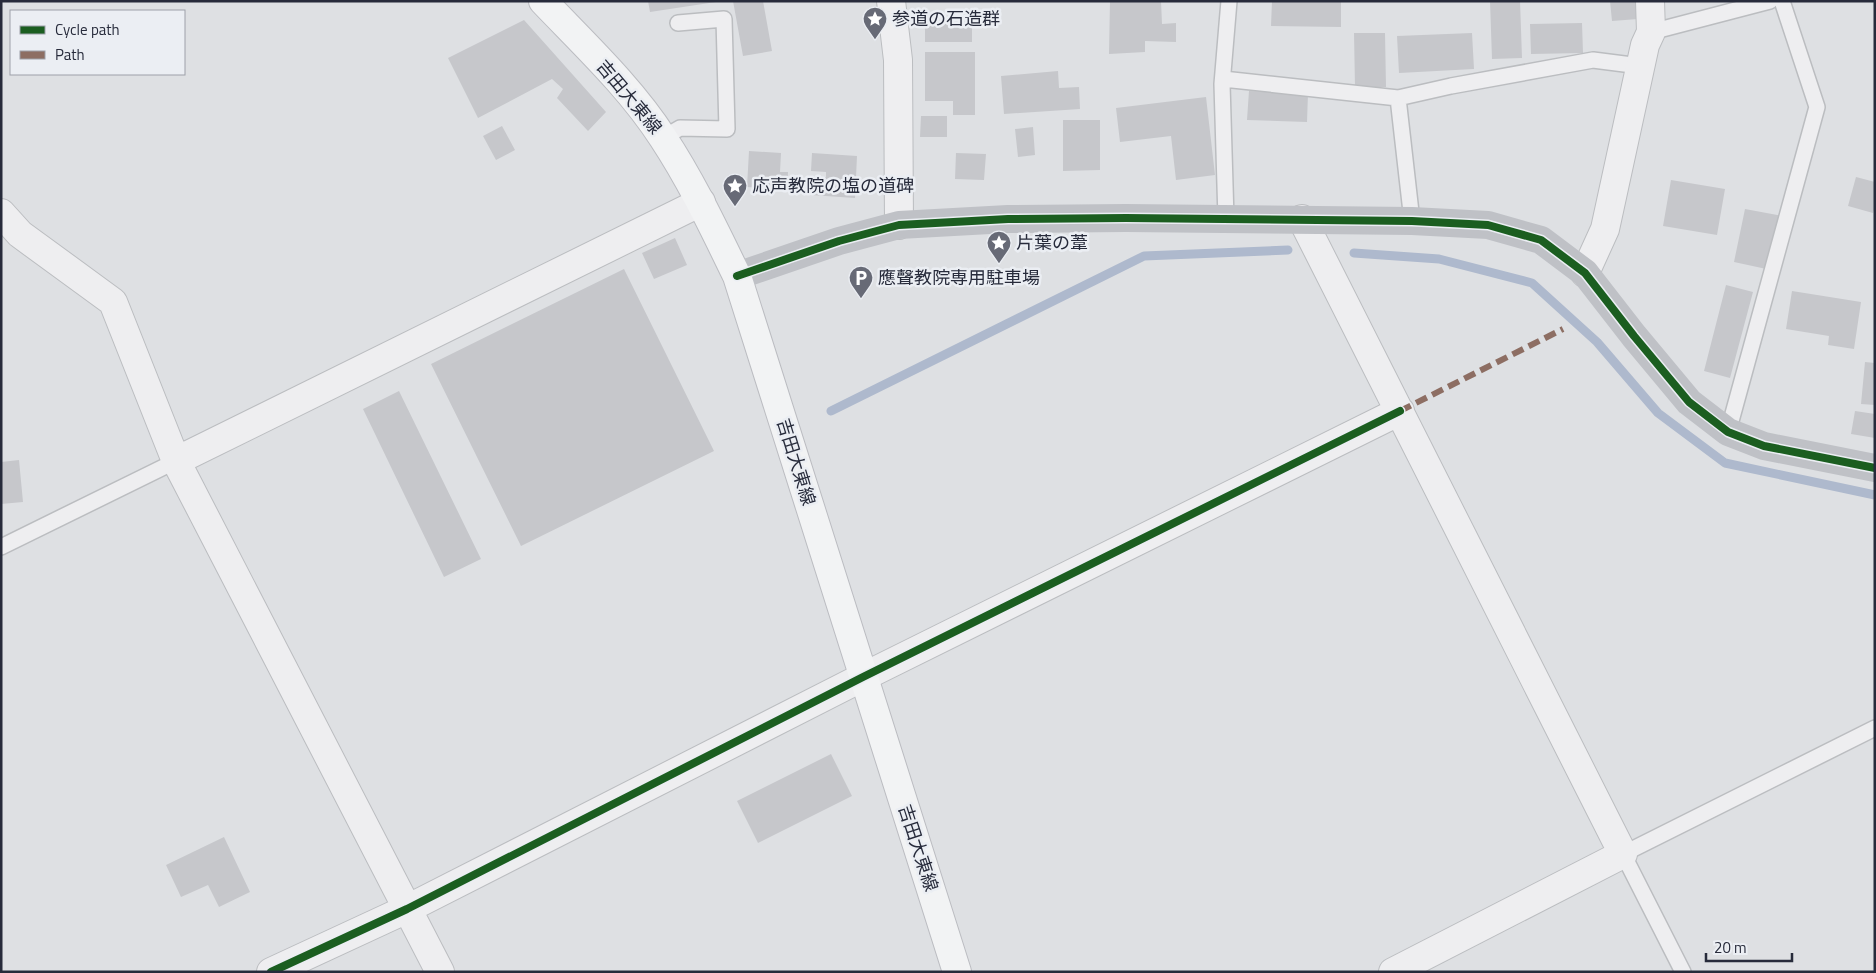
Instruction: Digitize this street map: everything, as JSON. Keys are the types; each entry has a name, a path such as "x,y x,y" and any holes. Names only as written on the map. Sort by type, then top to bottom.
{"main road":[{"name":"吉田大東線","path":"542,1 599,60 644,112 663,138 701,202 737,276 957,972"}],"street":[{"path":"891,1 898,60 899,225"},
{"path":"1585,273 1605,229 1640,66 1645,45 1651,32 1650,1"},
{"path":"176,461 701,202"},
{"path":"1,213 20,234 113,302 176,461 440,972"},
{"path":"737,276 839,241 899,225 1008,219 1302,219 1412,221 1488,225 1541,240 1585,273 1689,402 1728,432 1764,446 1875,468"},
{"path":"1302,219 1623,854 1393,972"},
{"path":"271,972 407,909 863,677 1400,411"}],"lane":[{"path":"1226,219 1222,79 1229,1"},
{"path":"1651,32 1770,1"},
{"path":"1728,432 1817,107 1782,1"},
{"path":"663,138 680,128 727,129 724,19 678,23"},
{"path":"1222,79 1398,98 1451,86 1593,60 1640,66"},
{"path":"1398,98 1412,221"},
{"path":"1,546 176,461"},
{"path":"1683,972 1623,854 1875,728"}],"building":[{"path":"648,1 716,1 716,2 650,12"},
{"path":"733,1 763,1 772,51 743,56"},
{"path":"1110,1 1161,1 1162,24 1176,23 1176,42 1145,41 1145,52 1109,54"},
{"path":"1272,1 1341,2 1341,27 1271,26"},
{"path":"1490,1 1520,1 1522,58 1492,59"},
{"path":"1610,1 1636,1 1638,19 1612,21"},
{"path":"524,20 606,112 588,131 557,98 563,89 552,79 478,118 448,58"},
{"path":"925,23 972,23 972,42 925,42"},
{"path":"1582,23 1583,53 1531,54 1530,24"},
{"path":"1354,33 1385,33 1386,87 1355,87"},
{"path":"1472,33 1474,69 1399,73 1397,36"},
{"path":"925,52 975,52 975,115 953,115 953,101 925,101"},
{"path":"1058,71 1059,88 1079,87 1080,109 1004,114 1001,76"},
{"path":"1249,91 1308,93 1307,122 1247,120"},
{"path":"1206,97 1215,175 1176,180 1171,136 1120,142 1116,108"},
{"path":"921,116 947,116 947,137 920,137"},
{"path":"1063,120 1100,120 1100,170 1063,171"},
{"path":"502,126 515,150 496,160 483,136"},
{"path":"1033,127 1035,155 1018,157 1015,129"},
{"path":"749,151 781,153 780,172 788,172 787,190 747,187"},
{"path":"812,153 857,156 855,198 811,195 811,177 826,177 826,172 811,171"},
{"path":"956,153 986,154 984,180 955,179"},
{"path":"1856,177 1875,182 1875,206 1873,213 1848,206"},
{"path":"1671,180 1725,189 1717,235 1663,226"},
{"path":"1745,209 1782,216 1771,270 1734,262"},
{"path":"675,238 687,265 654,279 642,253"},
{"path":"624,269 714,451 521,546 431,364"},
{"path":"1726,285 1753,292 1730,378 1704,371"},
{"path":"1792,291 1861,302 1854,349 1828,345 1829,336 1786,329"},
{"path":"1865,362 1875,363 1875,405 1861,404"},
{"path":"399,391 481,559 444,577 363,409"},
{"path":"1855,411 1875,414 1875,438 1851,434"},
{"path":"19,460 23,502 1,504 1,462"},
{"path":"831,754 852,796 758,843 737,801"},
{"path":"224,837 250,892 219,907 208,885 181,897 166,865"}],"waterway":[{"path":"831,411 1144,256 1288,250"},
{"path":"1354,253 1439,259 1532,283 1597,342 1658,413 1725,463 1875,495"}],"marked path":[{"path":"1400,411 1563,329"}],"cycle path":[{"path":"737,276 839,241 899,225 1008,219 1126,218 1412,221 1488,225 1541,240 1585,273 1689,402 1728,432 1764,446 1875,468"},
{"path":"271,972 407,909 863,677 1400,411"}],"place":[{"name":"参道の石造群","path":"875,40"},
{"name":"応声教院の塩の道碑","path":"735,207"},
{"name":"片葉の葦","path":"999,264"},
{"name":"應聲教院専用駐車場","path":"861,299"}]}
